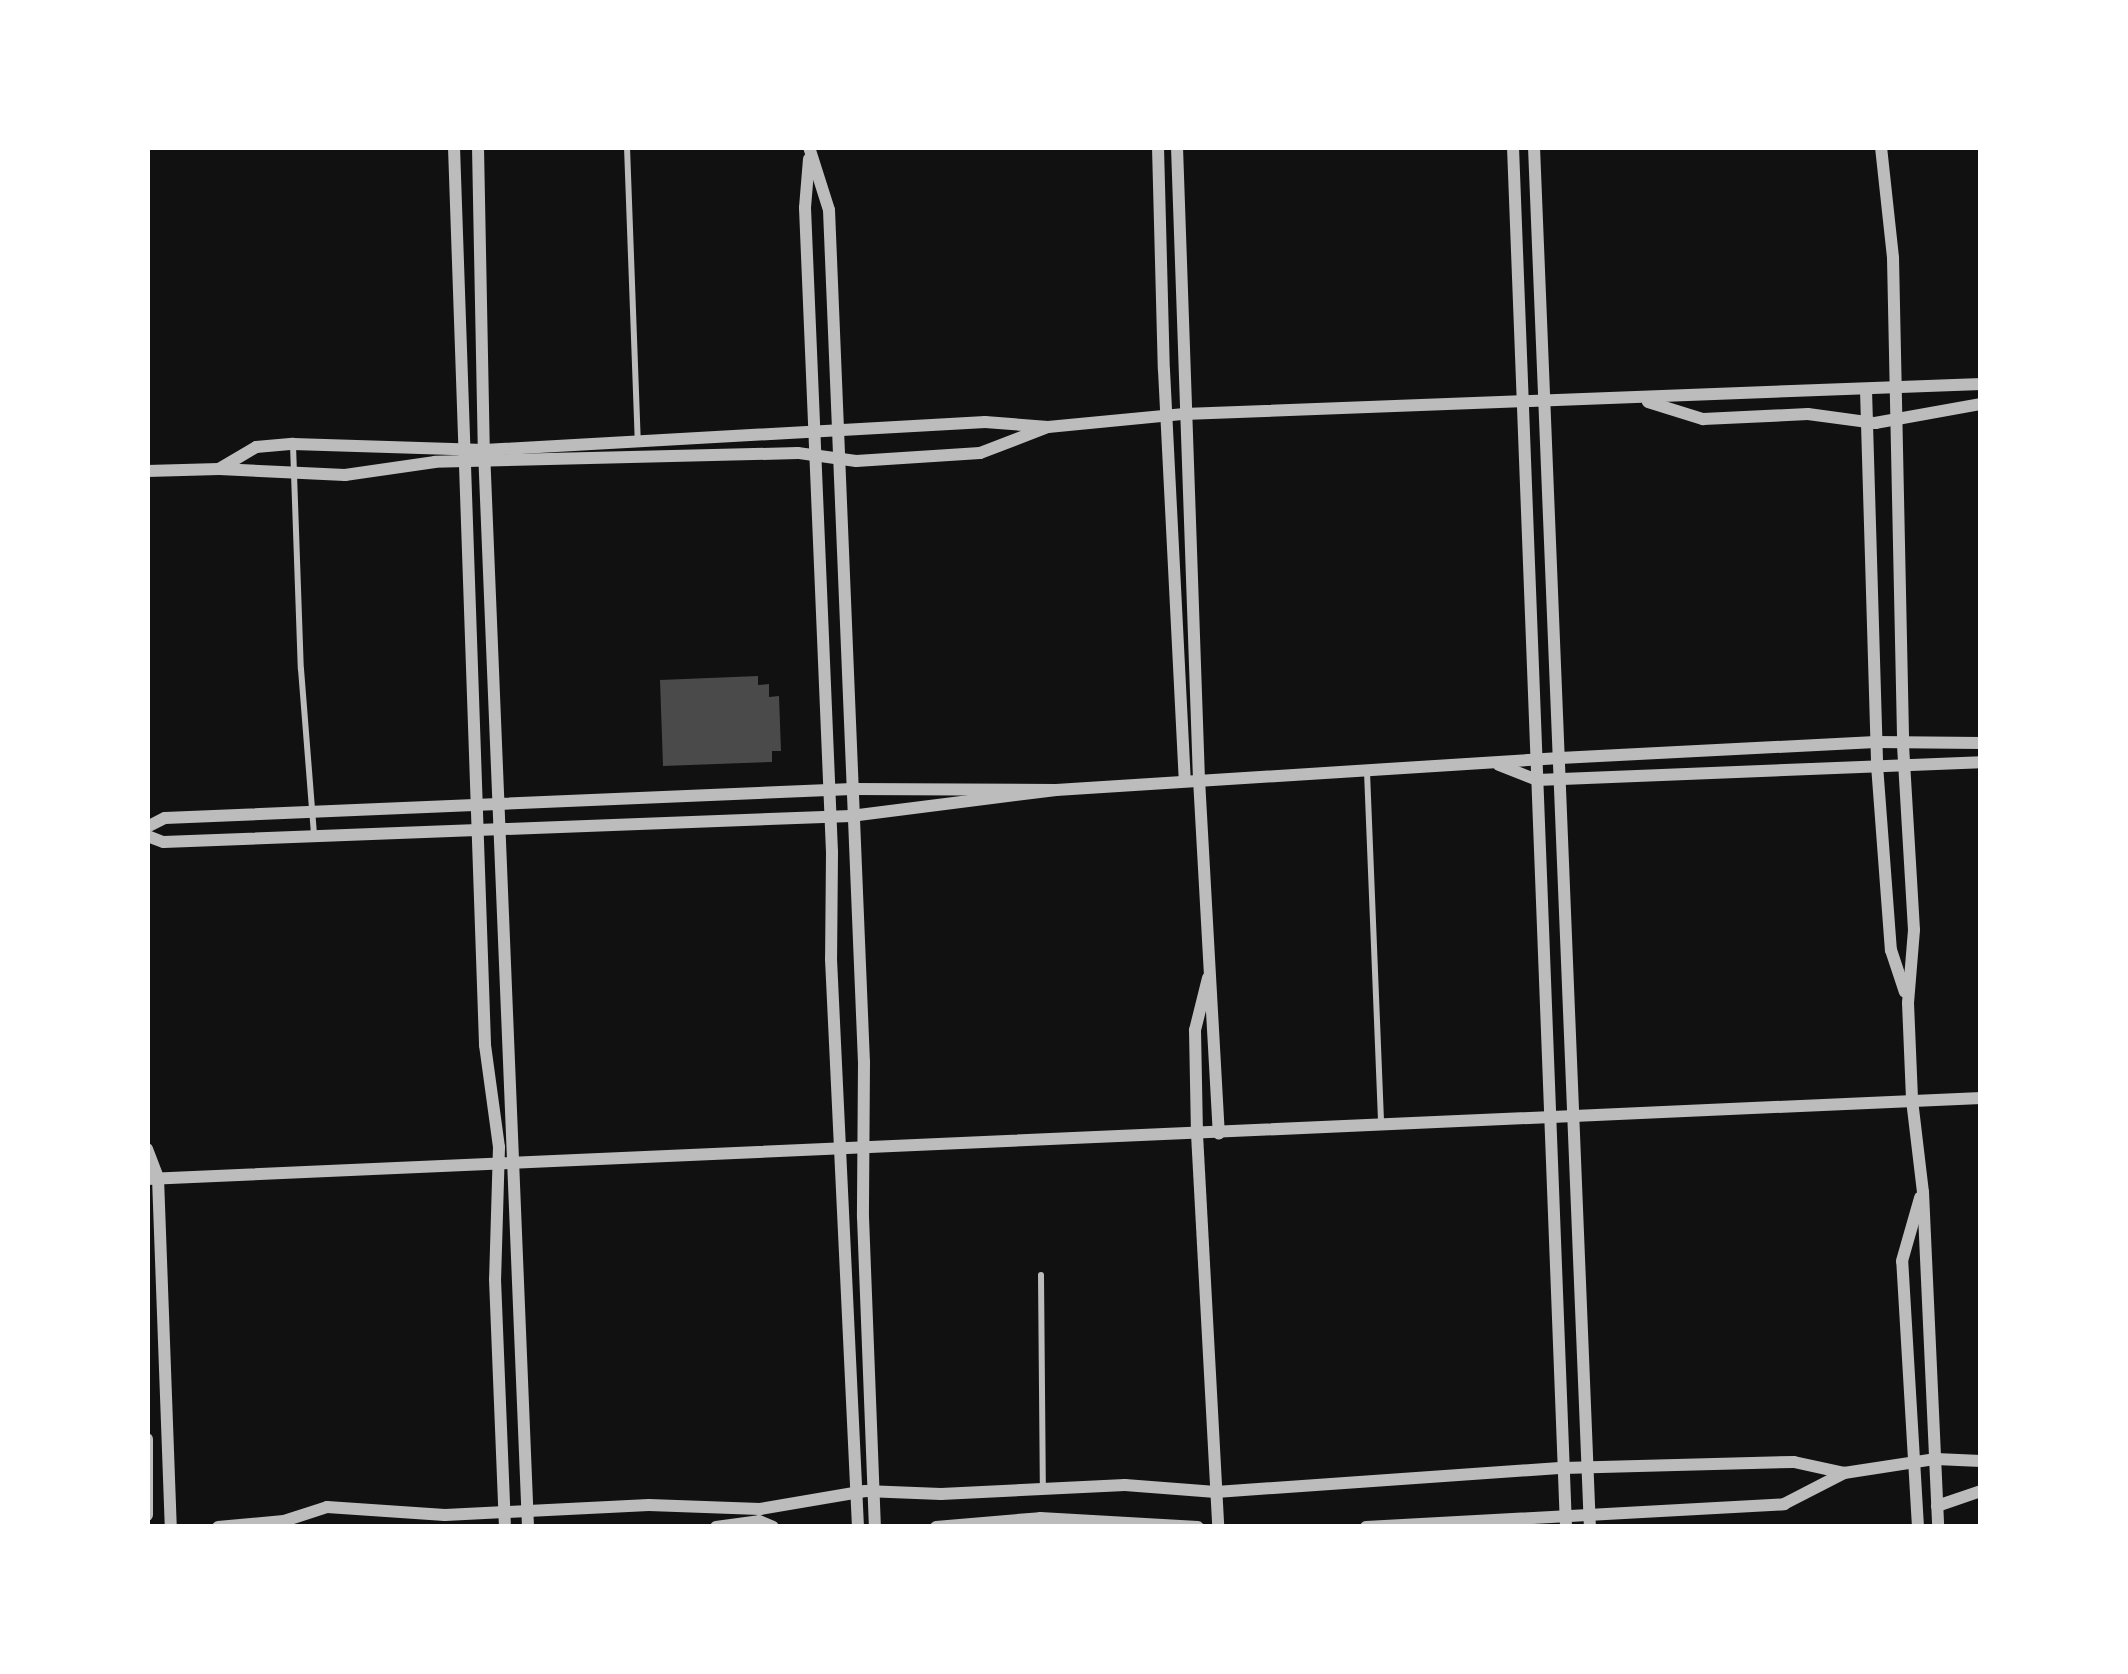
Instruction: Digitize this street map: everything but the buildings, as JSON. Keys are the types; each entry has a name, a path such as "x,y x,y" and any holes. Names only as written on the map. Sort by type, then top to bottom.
{"street":[{"path":"454,147 485,1045 498,1165 495,1279 505,1520"},
{"path":"478,147 484,457 517,1164 514,1201 528,1527"},
{"path":"1158,147 1167,416 1219,1133"},
{"path":"1177,147 1192,779"},
{"path":"1513,147 1566,1521"},
{"path":"1534,147 1590,1527"},
{"path":"1881,147 1893,258 1892,388 1903,745 1915,929 1908,1003 1912,1100 1923,1192 1938,1527"},
{"path":"809,149 829,210 875,1527"},
{"path":"809,149 805,208 813,431 859,1527"},
{"path":"484,457 837,429 985,422 1048,427 1184,414 1981,384"},
{"path":"1866,390 1877,765 1892,950 1908,1003"},
{"path":"1635,399 1703,418 1808,414 1867,423 1981,404"},
{"path":"219,469 256,447 293,444 462,457 814,455 839,460 980,453 1048,427"},
{"path":"147,471 292,470 345,475 462,457"},
{"path":"147,836 163,842 850,816 1056,790 1192,779 1876,742 1981,743"},
{"path":"1496,763 1537,780 1981,762"},
{"path":"147,826 166,818 852,789 1056,790"},
{"path":"1210,967 1195,1030 1218,1527"},
{"path":"153,1178 842,1152 1981,1098"},
{"path":"147,1149 153,1178 171,1527"},
{"path":"1918,1527 1902,1261 1923,1192"},
{"path":"147,1439 147,1515"},
{"path":"1366,1527 1566,1521 1589,1512 1784,1504 1844,1473 1936,1460 1981,1461"},
{"path":"218,1527 284,1521 327,1508 505,1520 527,1511 649,1505 760,1509 874,1491 1125,1485 1216,1492 1563,1468 1794,1462 1844,1473"},
{"path":"1937,1506 1981,1491"},
{"path":"936,1527 1024,1518 1198,1527"},
{"path":"716,1527 759,1521 772,1527"}],"lane":[{"path":"628,147 639,459"},
{"path":"293,444 314,837"},
{"path":"1367,770 1381,1128"},
{"path":"1041,1275 1043,1489"}]}
